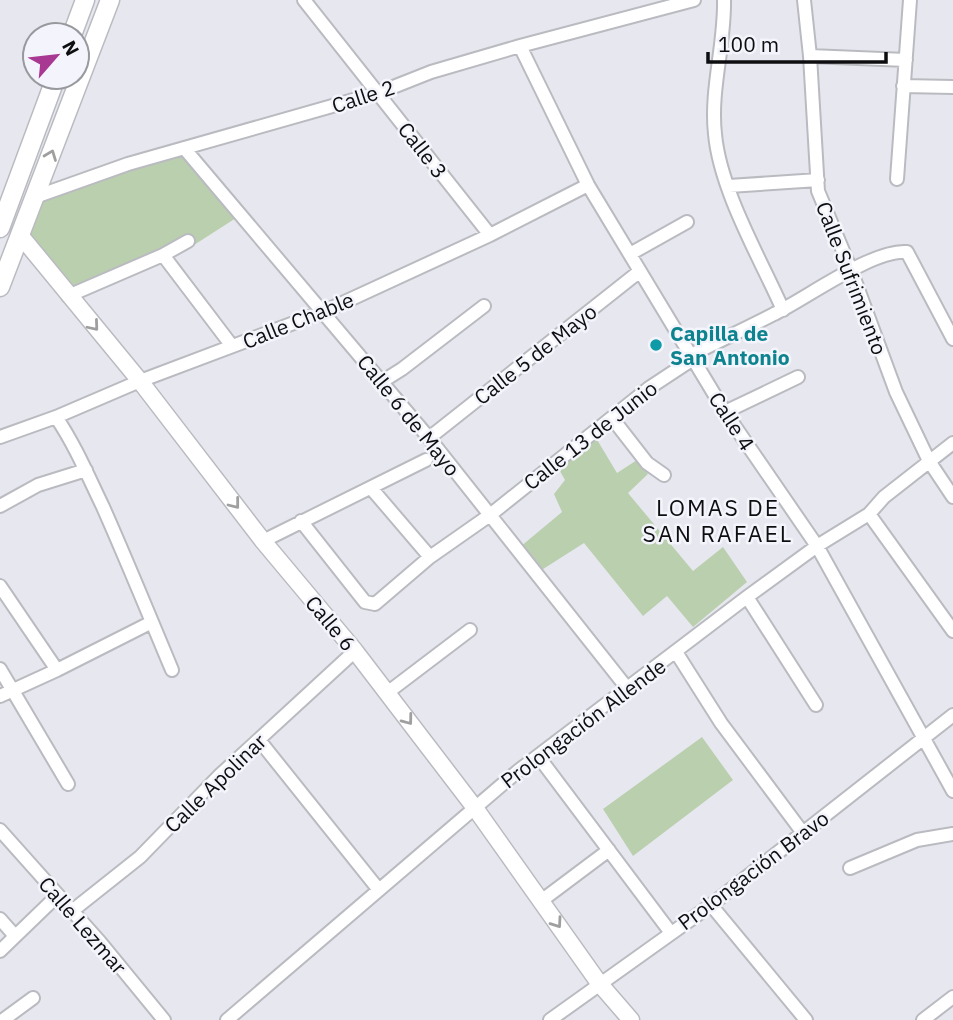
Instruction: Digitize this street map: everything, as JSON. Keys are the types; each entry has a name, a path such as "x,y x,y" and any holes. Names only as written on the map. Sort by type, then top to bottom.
{"main road":[{"path":"77,21 85,0"},
{"path":"0,287 110,0"},
{"path":"0,228 2,207 50,91"}],"street":[{"name":"Calle 3","path":"304,0 490,235"},
{"name":"Calle 2","path":"34,197 128,164 378,93 431,72 694,0"},
{"path":"724,0 715,106 719,160 783,310"},
{"name":"Calle Sufrimiento","path":"804,0 818,191 851,270 896,392 929,461 953,498"},
{"path":"897,179 910,0"},
{"name":"Calle 4","path":"520,46 588,185 725,412 817,547 953,791"},
{"path":"810,56 906,60"},
{"path":"903,86 953,87"},
{"name":"Calle 6 de Mayo","path":"184,148 383,381 628,688"},
{"path":"729,186 818,180"},
{"name":"Calle Chable","path":"0,437 323,312 490,235 588,185"},
{"path":"2,207 20,235"},
{"path":"630,254 687,222"},
{"name":"Calle 6","path":"20,235 140,381 263,541 355,651 475,808 600,983 631,1020"},
{"path":"68,296 163,255 188,241"},
{"name":"Calle 13 de Junio","path":"301,521 365,602 375,604 430,557 490,515 692,357 783,310 851,270 896,251 907,252 953,339"},
{"path":"163,255 232,346"},
{"name":"Calle 5 de Mayo","path":"429,438 640,271"},
{"path":"383,381 484,306"},
{"path":"725,412 798,377"},
{"path":"56,417 73,442 86,470 134,575 172,670"},
{"path":"612,418 647,463 664,475"},
{"name":"Prolongación Allende","path":"227,1020 538,756 747,597 869,514 884,497 953,443"},
{"path":"263,541 426,460"},
{"path":"0,506 38,485 86,470"},
{"path":"371,488 430,557"},
{"path":"869,514 953,631"},
{"path":"0,586 57,670"},
{"path":"747,597 816,705"},
{"path":"0,696 152,622"},
{"path":"387,693 470,630"},
{"name":"Calle Apolinar","path":"72,911 140,857 219,776 355,651"},
{"path":"676,652 721,723 803,833"},
{"path":"0,669 68,784"},
{"name":"Prolongación Bravo","path":"550,1020 711,905 953,715"},
{"path":"260,740 379,890"},
{"path":"538,756 671,933"},
{"name":"Calle Lezmar","path":"0,830 164,1020"},
{"path":"850,868 917,840 953,834"},
{"path":"541,901 608,850"},
{"path":"0,950 58,895"},
{"path":"711,905 806,1020"},
{"path":"0,919 15,936"},
{"path":"923,1020 953,997"},
{"path":"3,1020 33,998"}],"green space":[{"path":"184,152 236,218 194,245 191,241 69,295 20,235 35,197"},
{"path":"596,438 617,473 637,460 648,474 628,493 693,571 723,547 747,582 693,627 667,596 643,616 584,543 540,571 520,547 562,512 554,494 565,480 557,466"},
{"path":"702,737 733,780 633,856 603,809"}],"place":[{"name":"Capilla de San Antonio","path":"656,345"}],"district":[{"name":"LOMAS DE SAN RAFAEL","path":"718,520"}]}
